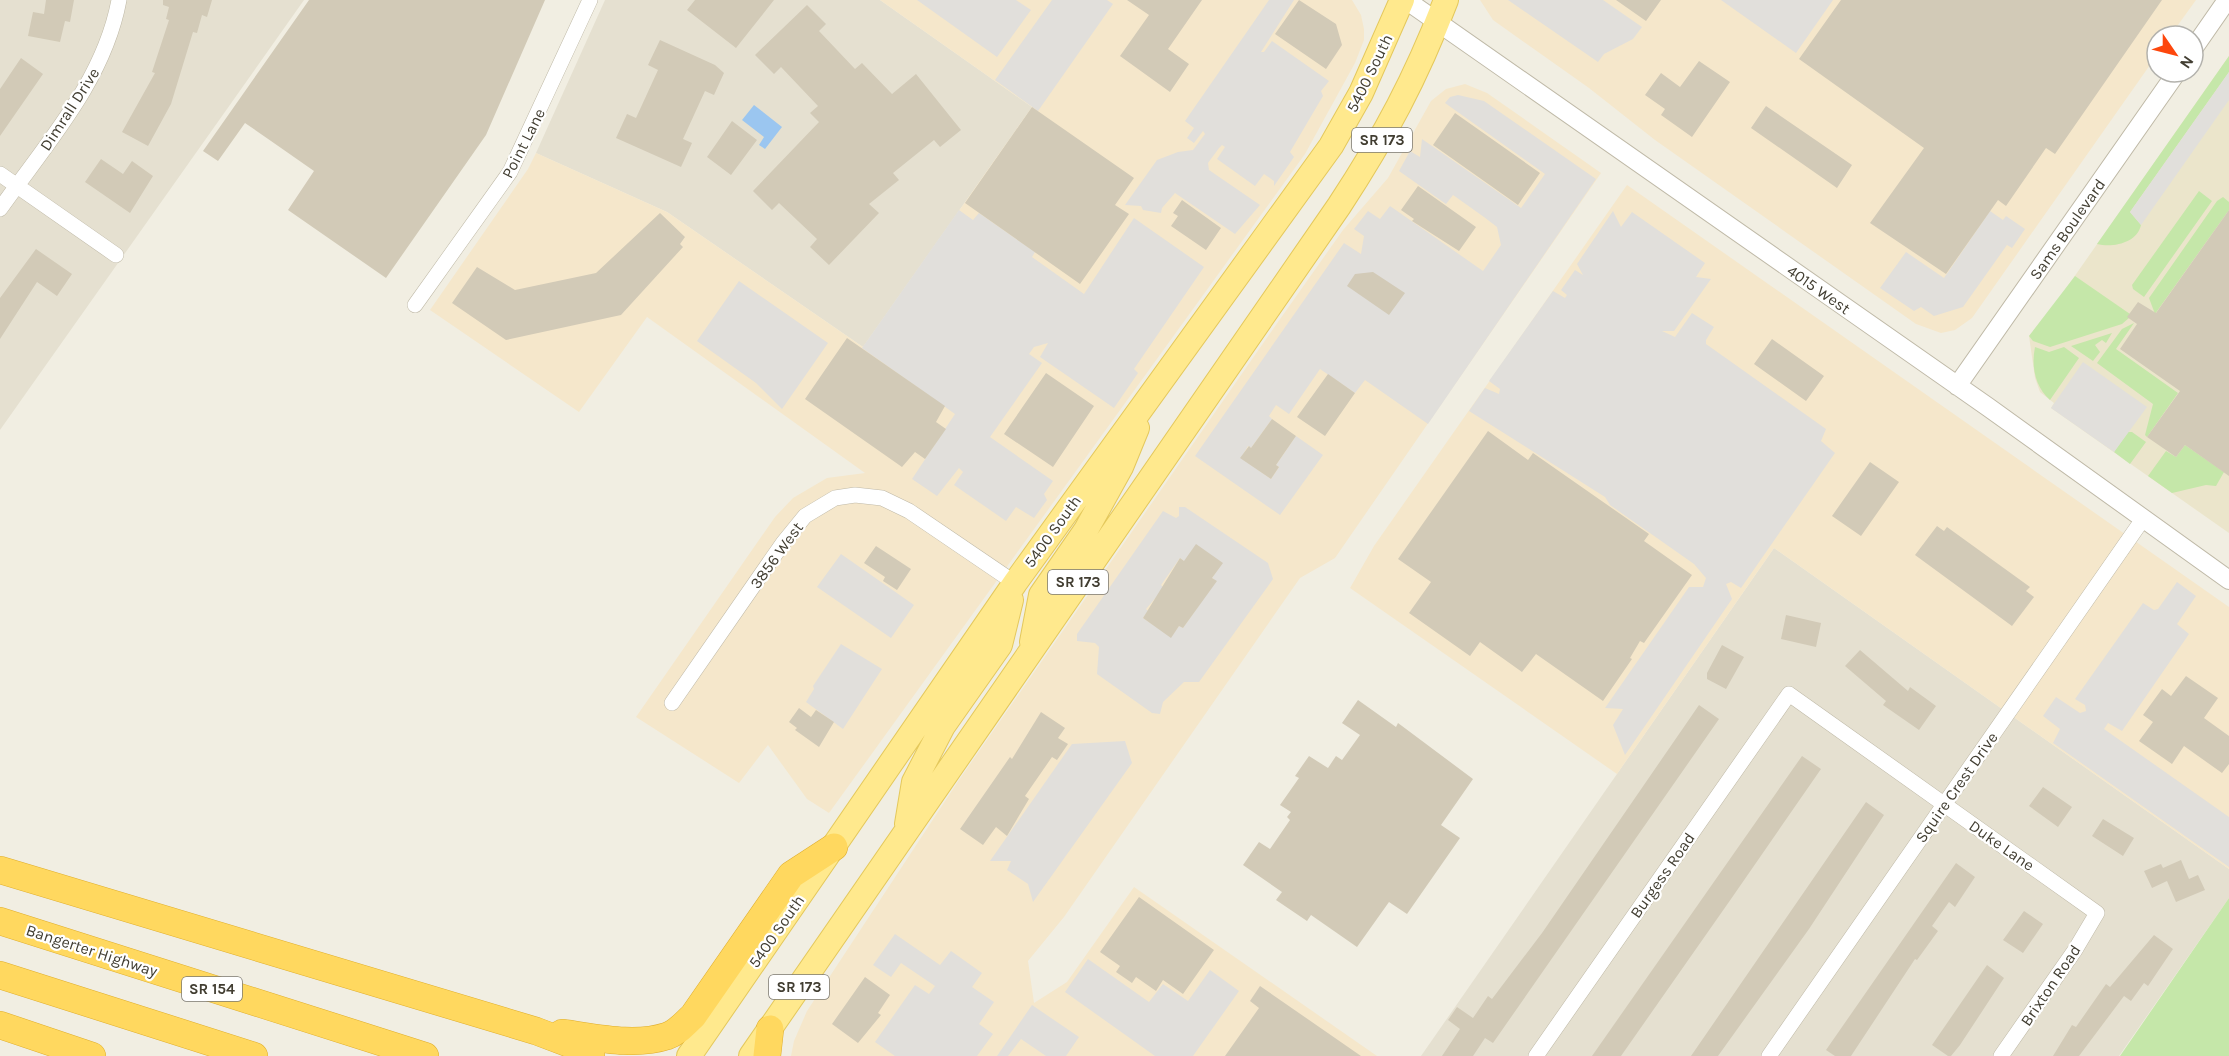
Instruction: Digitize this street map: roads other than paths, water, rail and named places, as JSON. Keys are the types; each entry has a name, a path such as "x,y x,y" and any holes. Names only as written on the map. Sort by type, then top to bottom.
{"highway":[{"path":"537,1031 644,1040 668,1036 693,1016 791,874 834,847"},
{"path":"0,870 537,1031 573,1045 591,1056"},
{"name":"Bangerter Highway","path":"0,921 425,1056"},
{"path":"0,975 254,1056"},
{"path":"0,1025 92,1056"},
{"path":"767,1056 770,1029"}],"main road":[{"name":"5400 South","path":"689,1056 1015,583 1331,146 1361,93 1401,0"},
{"name":"SR 173","path":"751,1056 1380,144 1419,69 1442,11"},
{"path":"1031,648 1041,595 1086,530 1121,467 1149,398"},
{"path":"905,833 914,782 943,726 1000,645 1015,583"}],"street":[{"name":"Dimrall Drive","path":"0,209 82,94 99,64 111,34 119,0"},
{"name":"Point Lane","path":"415,305 510,172 590,0"},
{"name":"4015 West","path":"1406,0 1442,11 1957,386 2229,580"},
{"path":"2205,32 2227,0"},
{"name":"Sams Boulevard","path":"1957,386 2169,84"},
{"path":"0,174 116,255"},
{"name":"3856 West","path":"672,703 783,543 805,516 835,498 855,495 882,498 909,511 1015,583"},
{"name":"Squire Crest Drive","path":"1769,1056 2143,519"},
{"name":"Duke Lane","path":"1789,694 2097,913"},
{"name":"Burgess Road","path":"1536,1056 1789,694"},
{"name":"Brixton Road","path":"2001,1056 2075,950 2097,913"}],"water":[{"path":"754,105 782,127 765,149 759,145 764,137 742,120"}]}
